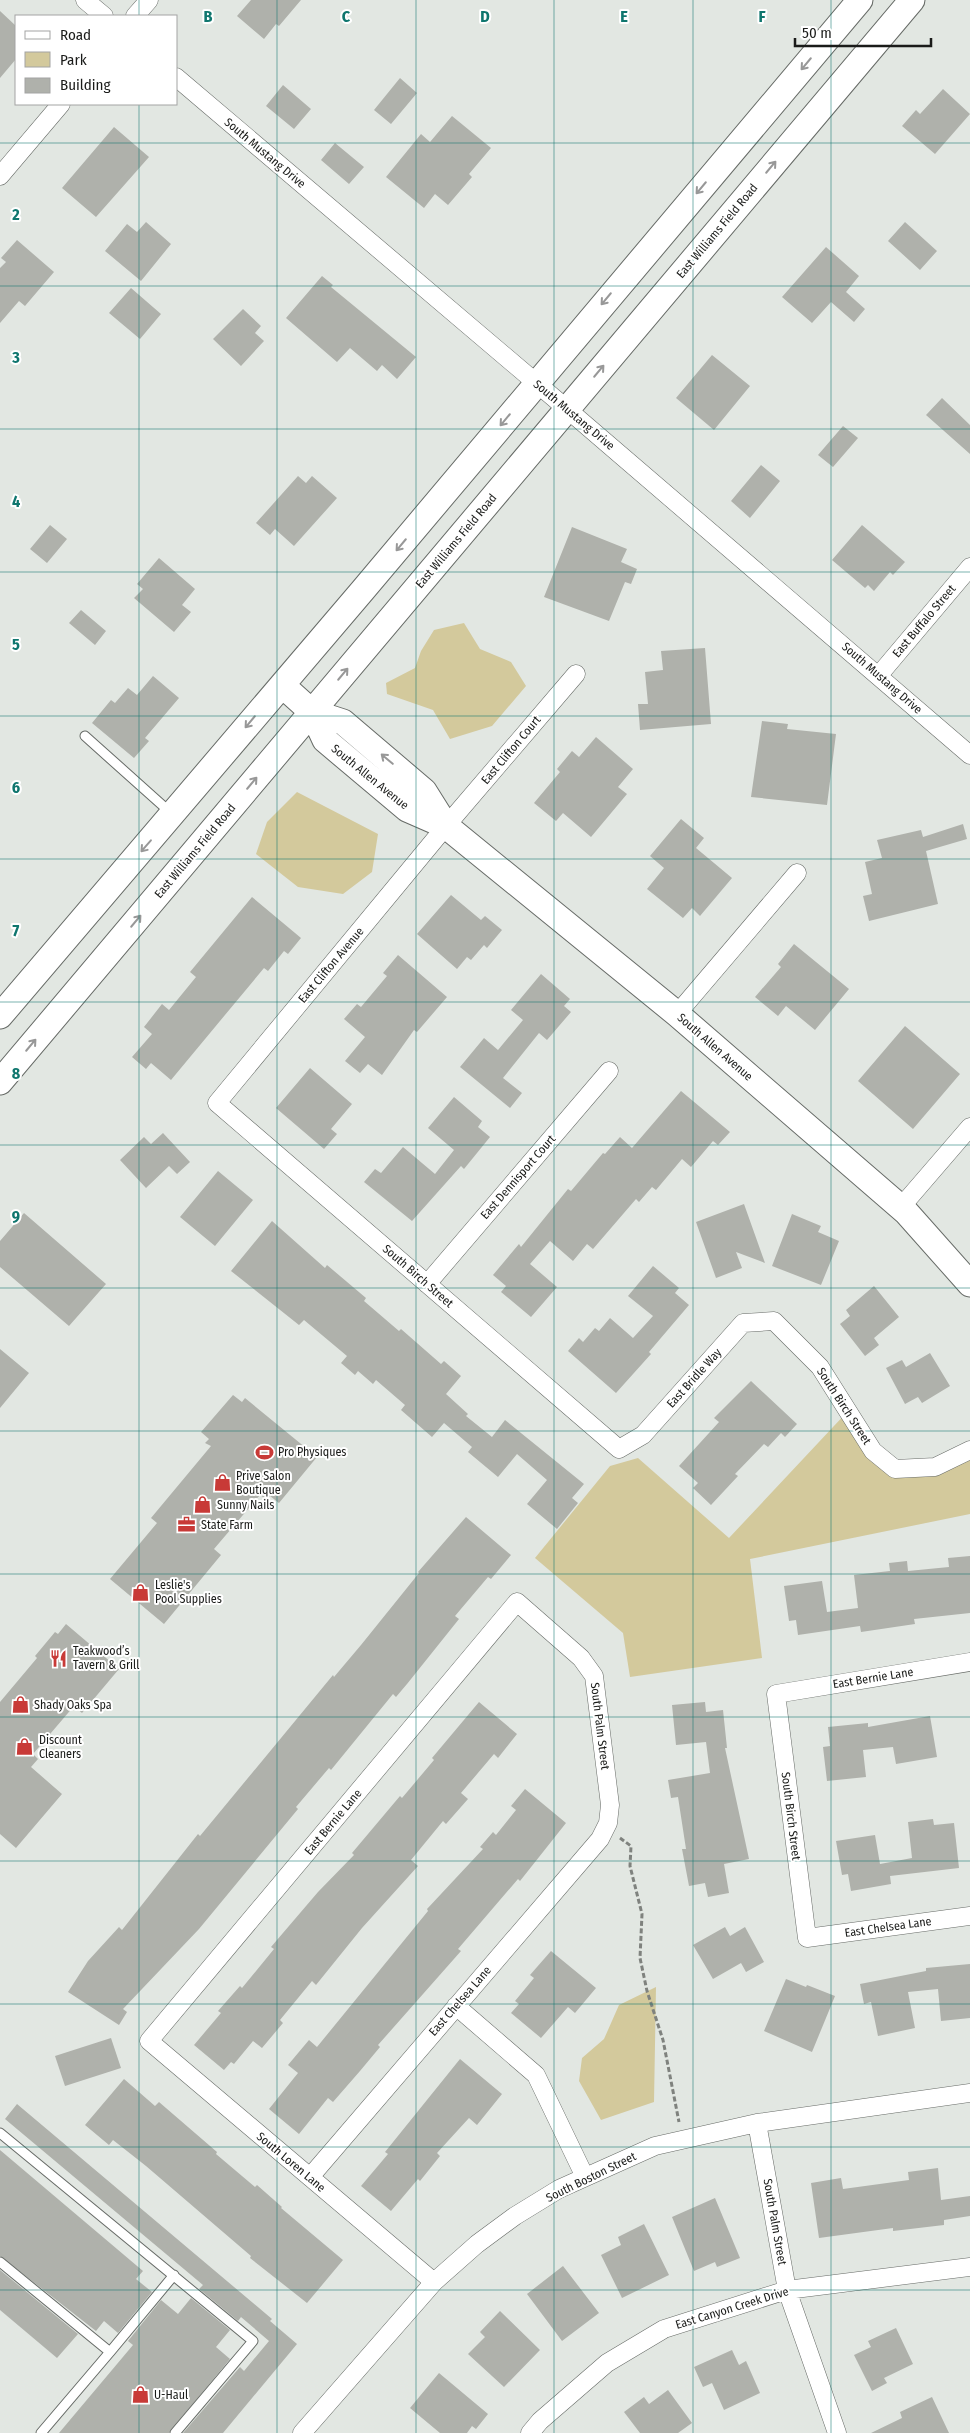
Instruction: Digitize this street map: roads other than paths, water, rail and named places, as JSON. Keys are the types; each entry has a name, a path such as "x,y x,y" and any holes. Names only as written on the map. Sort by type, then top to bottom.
{"main road":[{"path":"0,1016 173,815 860,0"},
{"name":"East Williams Field Road","path":"0,1082 912,0"},
{"name":"South Allen Avenue","path":"282,685 312,712 324,740 407,809 446,826 677,1014 901,1207 970,1284"}],"street":[{"path":"85,0 103,15"},
{"path":"137,15 149,0"},
{"name":"South Mustang Drive","path":"178,80 879,675 970,755"},
{"path":"0,176 60,105"},
{"name":"East Buffalo Street","path":"879,675 970,568"},
{"name":"East Clifton Court","path":"446,826 576,674"},
{"name":"East Clifton Avenue","path":"217,1103 446,826"},
{"path":"677,1014 797,873"},
{"name":"East Dennisport Court","path":"427,1284 609,1071"},
{"name":"South Birch Street","path":"217,1103 619,1449"},
{"path":"901,1207 970,1127"},
{"name":"South Birch Street","path":"774,1321 820,1367 873,1451 894,1470 935,1467 970,1450"},
{"name":"East Bridle Way","path":"619,1449 643,1435 743,1323 774,1321"},
{"name":"South Palm Street","path":"516,1602 581,1658 594,1676 610,1805 607,1825"},
{"name":"East Bernie Lane","path":"149,2041 516,1602"},
{"name":"East Bernie Lane","path":"776,1694 970,1662"},
{"name":"South Birch Street","path":"776,1694 807,1938"},
{"name":"East Chelsea Lane","path":"310,2177 600,1839 607,1825"},
{"name":"East Chelsea Lane","path":"807,1938 970,1916"},
{"path":"456,2006 536,2075 585,2177"},
{"name":"South Loren Lane","path":"149,2041 434,2282"},
{"name":"South Boston Street","path":"302,2433 434,2282 477,2244 515,2216 559,2190 655,2146 757,2123 970,2093"},
{"name":"South Palm Street","path":"757,2123 787,2290 837,2433"},
{"name":"East Canyon Creek Drive","path":"530,2433 540,2421 608,2363 664,2329 787,2290 970,2267"}],"lane":[{"path":"85,736 173,815"},
{"path":"0,2133 253,2340 175,2433"},
{"path":"0,2262 110,2352"},
{"path":"41,2433 174,2275"}],"place":[{"name":"Pro Physiques","path":"264,1452"},
{"name":"Prive Salon Boutique","path":"222,1483"},
{"name":"Sunny Nails","path":"203,1505"},
{"name":"State Farm","path":"187,1525"},
{"name":"Leslie's Pool Supplies","path":"141,1592"},
{"name":"Teakwood’s Tavern & Grill","path":"59,1658"},
{"name":"Shady Oaks Spa","path":"20,1705"},
{"name":"Discount Cleaners","path":"25,1747"},
{"name":"U-Haul","path":"140,2395"}]}
